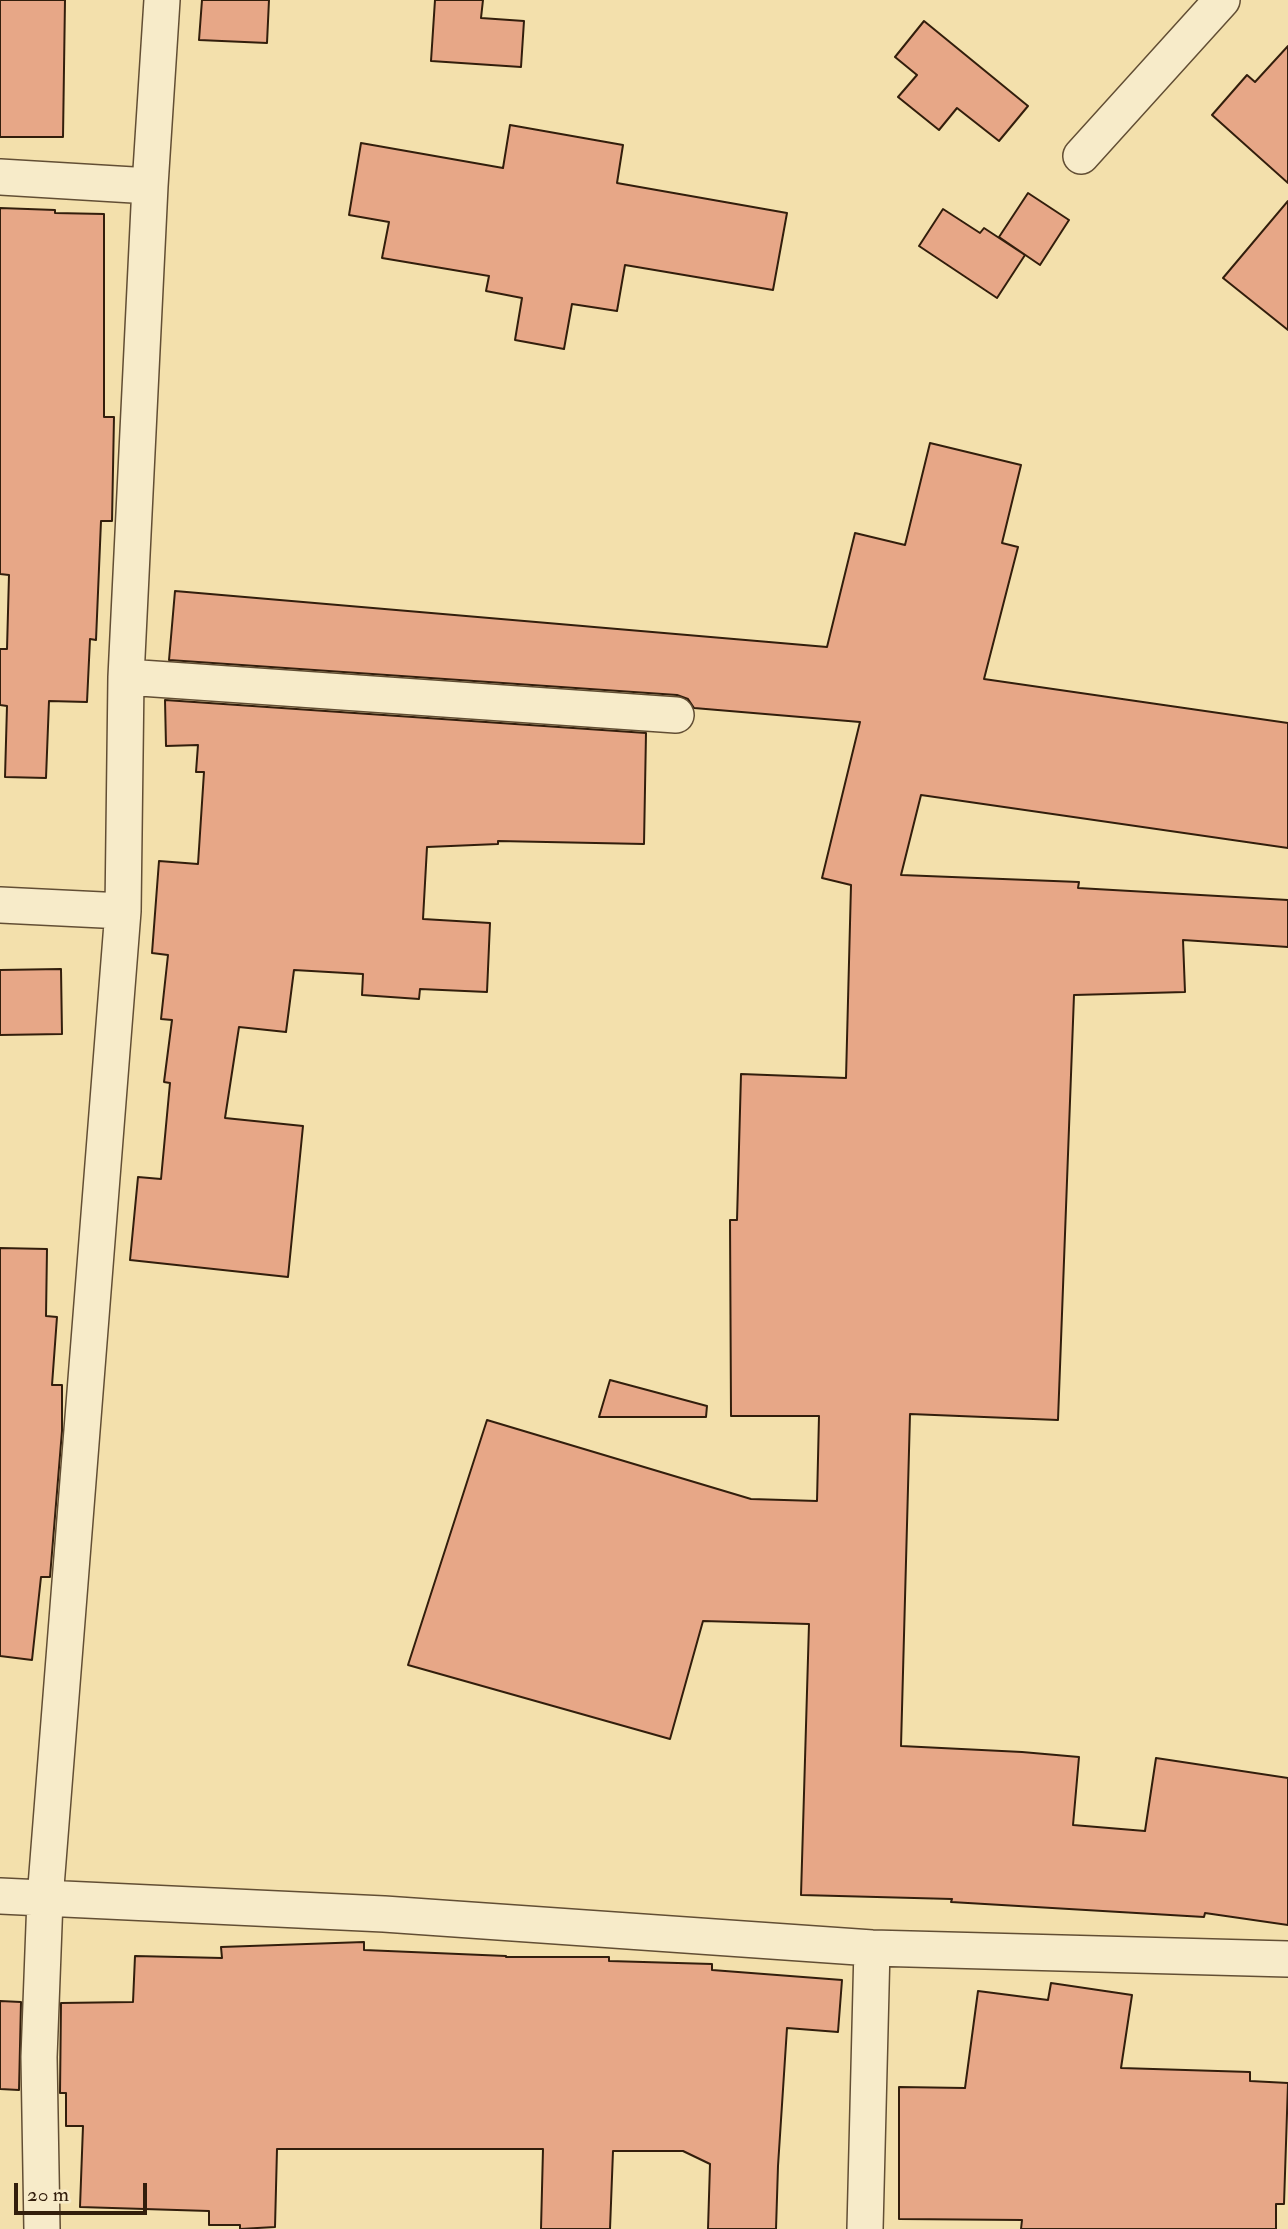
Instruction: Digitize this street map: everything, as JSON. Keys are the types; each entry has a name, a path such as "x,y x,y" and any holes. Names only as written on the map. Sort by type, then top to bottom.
{"street":[{"path":"42,2229 39,2057 45,1899 123,911 126,677 150,186 162,0"},
{"path":"1081,156 1222,0"},
{"path":"0,177 150,186"},
{"path":"126,677 676,715"},
{"path":"0,905 123,911"},
{"path":"0,1896 384,1914 872,1948 1288,1959"},
{"path":"865,2229 872,1948"}],"building":[{"path":"0,0 65,0 63,137 0,137"},
{"path":"202,0 269,0 267,43 199,40"},
{"path":"435,0 483,0 481,18 524,21 521,67 431,61"},
{"path":"924,21 1028,106 999,141 957,108 939,130 898,97 917,75 895,57"},
{"path":"1288,46 1288,183 1212,115 1247,75 1255,82"},
{"path":"510,125 623,145 617,183 787,213 773,290 625,265 617,311 572,304 564,349 515,340 522,298 486,291 489,276 382,258 389,222 349,215 361,143 503,168"},
{"path":"1028,193 1069,220 1040,265 999,237"},
{"path":"1288,201 1288,330 1223,278"},
{"path":"0,208 104,214 104,417 114,417 112,521 101,521 96,640 90,639 87,702 49,701 46,778 5,777 7,706 0,705 0,649 7,649 9,575 0,574"},
{"path":"943,209 980,233 984,228 1025,255 997,298 919,246"},
{"path":"930,443 1021,465 1002,543 1018,547 984,679 1288,723 1288,848 921,795 901,875 1079,882 1078,888 1288,900 1288,947 1183,940 1185,992 1074,995 1058,1420 910,1414 901,1746 1079,1757 1073,1825 1145,1831 1156,1758 1288,1778 1288,1925 1205,1913 1204,1917 951,1902 952,1899 801,1895 809,1624 703,1621 670,1739 408,1665 487,1420 751,1499 817,1501 819,1416 731,1416 730,1220 737,1220 741,1074 846,1078 851,885 822,878 860,722 694,708 688,699 677,695 169,660 175,591 827,647 855,533 905,545"},
{"path":"165,700 646,733 644,844 498,841 498,844 427,847 423,919 490,923 487,992 420,989 419,999 362,995 363,974 294,970 286,1032 239,1027 225,1118 303,1126 288,1277 130,1260 138,1177 161,1179 170,1083 164,1082 172,1020 161,1019 168,955 152,953 159,861 198,864 204,772 196,772 198,745 166,746"},
{"path":"61,969 62,1034 0,1035 0,970"},
{"path":"0,1248 47,1249 46,1316 57,1317 52,1385 62,1385 62,1431 50,1577 41,1577 32,1660 0,1656"},
{"path":"610,1380 707,1406 706,1417 599,1417"},
{"path":"364,1942 364,1950 506,1957 609,1957 609,1961 712,1964 712,1970 842,1980 838,2032 787,2028 776,2229 708,2229 710,2164 683,2151 613,2151 610,2229 541,2229 543,2149 277,2149 275,2227 240,2229 240,2225 209,2225 209,2211 80,2207 83,2126 66,2126 66,2093 60,2093 61,2003 133,2002 135,1956 222,1958 221,1947"},
{"path":"1051,1983 1132,1995 1121,2068 1250,2072 1250,2081 1288,2083 1284,2204 1276,2204 1276,2229 1021,2229 1022,2220 899,2219 899,2087 965,2088 978,1991 1048,2000"},
{"path":"0,2001 21,2002 19,2090 0,2089"}]}
